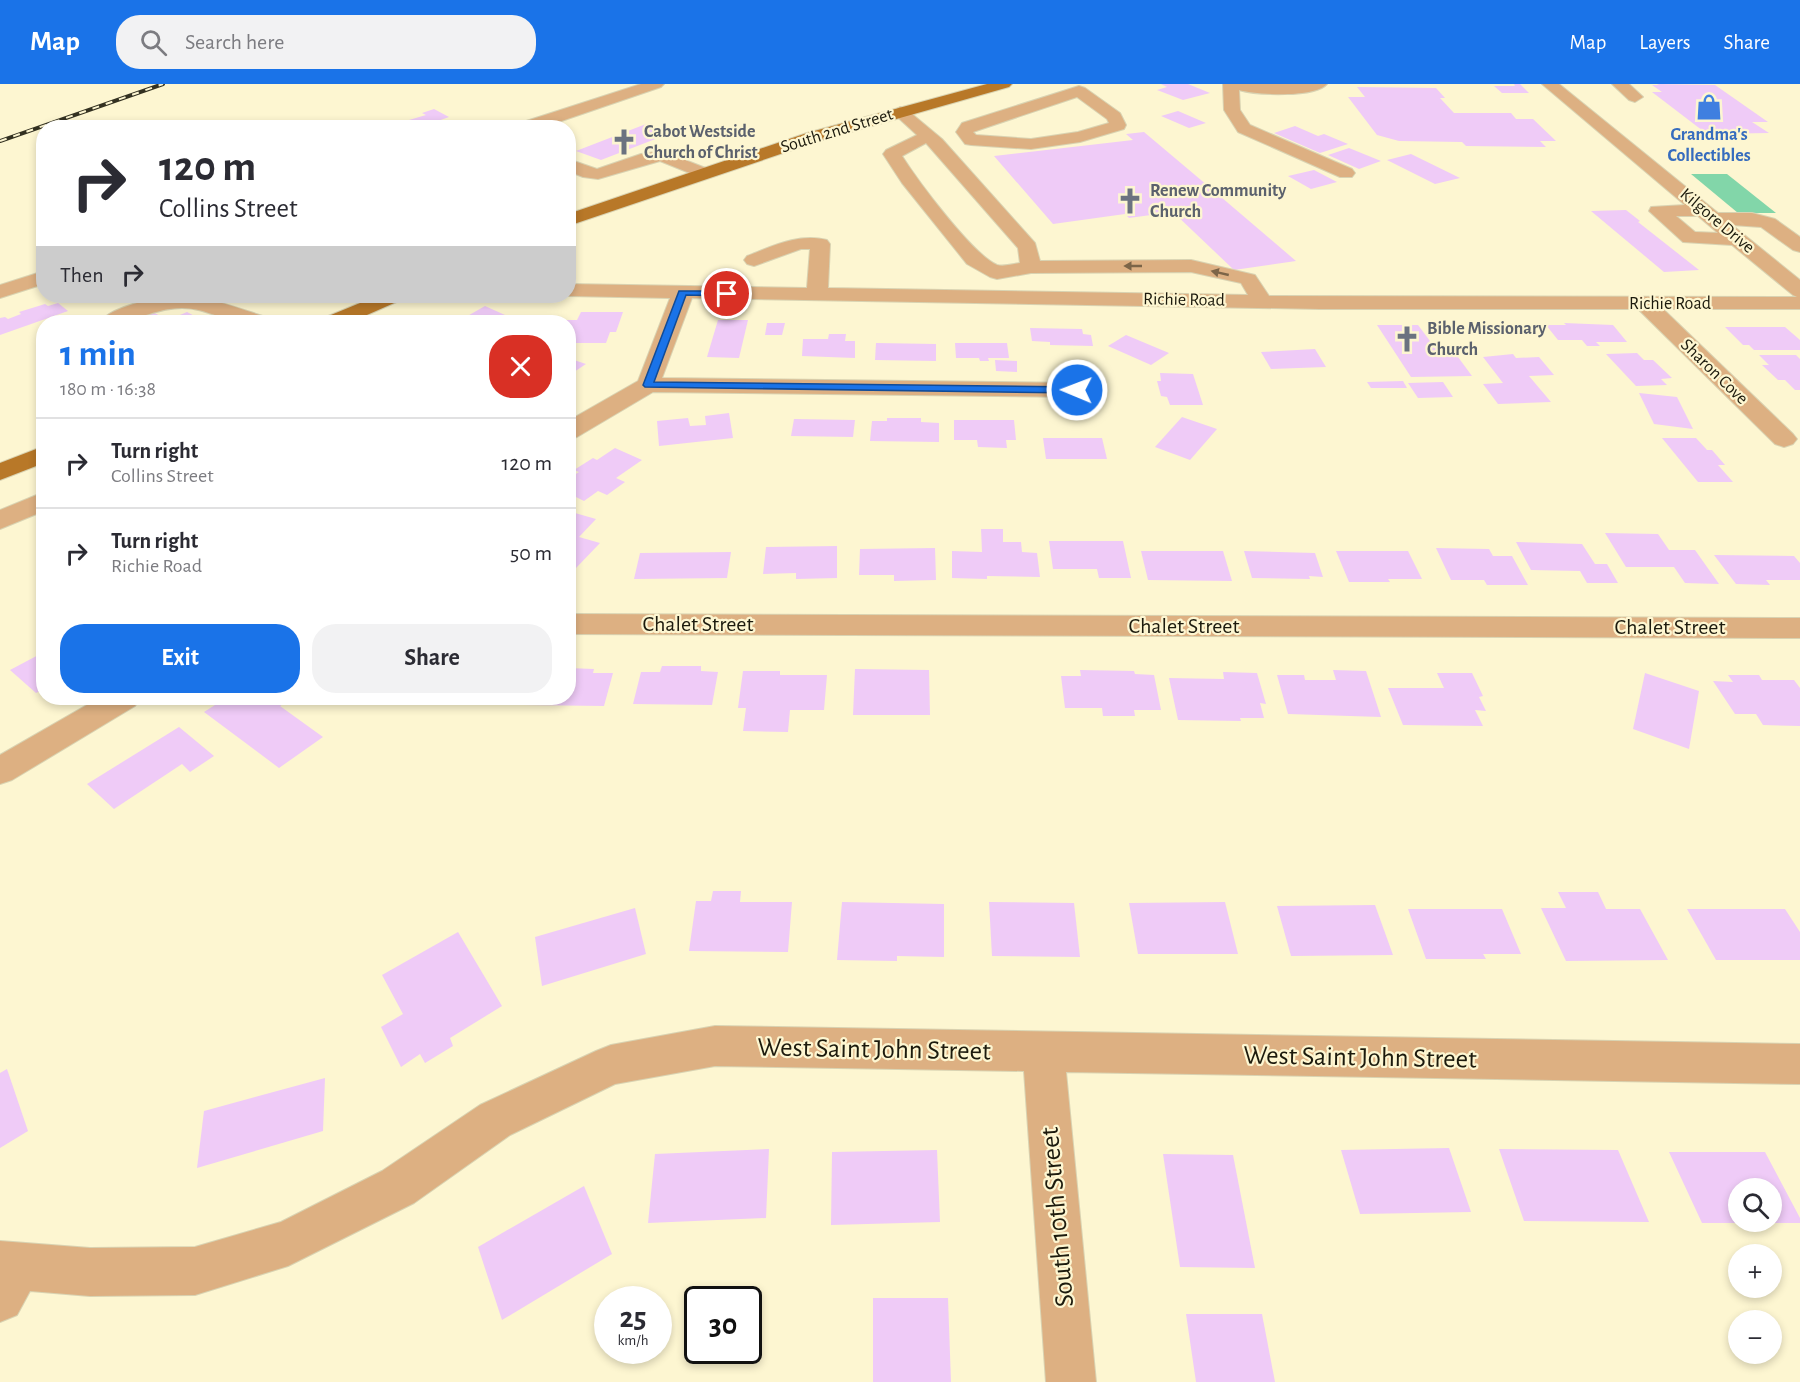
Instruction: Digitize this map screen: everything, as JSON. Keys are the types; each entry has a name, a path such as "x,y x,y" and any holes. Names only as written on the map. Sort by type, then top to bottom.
{"main road":[{"name":"South 2nd Street","path":"576,217 702,173 900,112 1004,84"},
{"path":"350,315 378,303"},
{"path":"0,472 36,456"}],"street":[{"path":"546,120 656,84"},
{"path":"997,273 974,260 908,179 892,154 934,142 971,140 1031,144 1080,137 1118,125 1114,116 1079,91 1063,84"},
{"path":"1319,84 1277,92 1248,89 1233,84 1232,110 1244,128 1346,173"},
{"name":"Kilgore Drive","path":"1550,84 1800,291"},
{"path":"1620,84 1635,97"},
{"path":"971,140 964,132 968,127 1079,91"},
{"path":"1081,115 1103,108"},
{"path":"900,112 934,142 1030,257 1191,266 1248,279 1263,302"},
{"path":"555,117 562,120"},
{"path":"1004,142 1059,123"},
{"path":"576,167 597,174 647,158 662,156 702,173"},
{"path":"1739,239 1690,238 1658,211 1752,219 1768,223 1800,246"},
{"path":"754,260 798,243 820,244 817,295"},
{"path":"1177,246 1191,266"},
{"path":"997,273 1051,247"},
{"path":"997,273 1001,298"},
{"path":"0,292 36,280"},
{"name":"Richie Road","path":"576,290 1263,302 1800,303"},
{"path":"648,385 682,293"},
{"path":"124,315 157,303"},
{"path":"200,303 237,315"},
{"name":"Sharon Cove","path":"1645,304 1784,439"},
{"path":"576,427 648,385 1077,390"},
{"path":"0,521 36,504"},
{"name":"Chalet Street","path":"576,624 1800,628"},
{"path":"0,771 112,705"},
{"name":"West Saint John Street","path":"6,1276 195,1271 288,1243 398,1187 495,1120 611,1065 715,1046 1800,1064"},
{"name":"South 10th Street","path":"1042,1052 1071,1382"}],"green space":[{"path":"1691,174 1727,174 1776,213 1738,213"}],"building":[{"path":"1161,84 1188,84 1210,93 1183,100 1157,90 1167,87"},
{"path":"1514,84 1520,84 1529,93 1502,93 1494,86 1515,86"},
{"name":"Grandma's Collectibles","path":"1657,84 1715,85 1768,122 1752,122 1769,133 1707,134 1652,92 1662,92 1652,85 1659,85"},
{"path":"1357,87 1436,88 1445,98 1440,98 1454,113 1511,113 1516,119 1533,119 1556,141 1540,141 1546,147 1466,146 1462,142 1399,141 1377,135 1348,97 1365,97"},
{"path":"434,109 449,117 441,120 409,120 426,115 422,113"},
{"path":"1178,111 1206,123 1189,128 1161,116"},
{"name":"Cabot Westside Church of Christ","path":"646,124 671,133 601,160 576,151"},
{"path":"1295,126 1318,136 1324,134 1348,144 1320,153 1274,133"},
{"name":"Renew Community Church","path":"1144,132 1296,261 1234,270 1173,212 1129,218 1125,214 1053,224 994,156 1133,140 1126,134"},
{"path":"1349,148 1381,161 1359,169 1328,155"},
{"path":"1411,154 1460,178 1435,184 1387,160"},
{"path":"1314,170 1337,182 1311,189 1288,176"},
{"path":"1626,210 1699,270 1664,272 1591,211"},
{"path":"58,303 68,311 57,315 36,315 36,322 0,335 0,318 8,319 21,314 19,312 45,304 48,306"},
{"path":"485,306 505,315 469,315"},
{"path":"147,309 158,315 131,315"},
{"path":"581,312 623,312 616,332 610,332 606,343 576,343 577,320"},
{"path":"718,320 748,320 739,358 707,357"},
{"path":"767,323 785,323 782,335 765,335"},
{"path":"1564,323 1613,325 1627,342 1596,342 1600,346 1587,346 1582,340 1558,340 1546,325 1566,325"},
{"name":"Bible Missionary Church","path":"1377,325 1418,325 1439,353 1455,353 1472,376 1411,377"},
{"path":"1725,327 1785,327 1800,340 1800,350 1754,350 1749,345 1743,345"},
{"path":"1030,328 1082,329 1083,334 1091,335 1093,346 1050,345 1050,342 1032,341"},
{"path":"829,334 846,334 845,341 855,341 855,358 802,356 803,339 828,339"},
{"path":"1126,335 1169,353 1151,365 1108,346"},
{"path":"876,343 936,344 936,361 875,360"},
{"path":"955,343 1007,343 1009,358 988,358 989,361 980,361 979,358 956,358"},
{"path":"1315,349 1326,367 1271,369 1261,352"},
{"path":"1637,353 1644,360 1653,360 1672,378 1661,379 1667,385 1636,386 1606,354"},
{"path":"1513,354 1516,358 1539,357 1554,375 1529,376 1551,402 1498,404 1483,384 1503,383 1483,357"},
{"path":"1759,355 1796,355 1800,359 1800,390 1795,390 1785,380 1778,380 1762,365 1769,365"},
{"path":"995,360 1017,361 1017,372 996,371"},
{"path":"576,361 586,364 576,371"},
{"path":"1160,373 1193,374 1203,405 1170,405 1167,397 1161,396 1157,381 1161,381"},
{"path":"1403,381 1407,388 1371,388 1367,382"},
{"path":"1443,382 1453,397 1418,398 1408,383"},
{"path":"1639,393 1677,397 1693,429 1654,424"},
{"path":"729,413 733,438 659,446 657,421 688,418 690,426 706,425 705,416"},
{"path":"1182,417 1217,429 1190,460 1155,447"},
{"path":"887,418 921,418 921,422 939,423 939,442 870,441 872,421 887,421"},
{"path":"794,419 855,420 853,437 791,436"},
{"path":"954,420 1014,420 1016,440 1006,440 1007,448 978,447 977,440 954,440"},
{"path":"1043,438 1102,438 1107,459 1046,459"},
{"path":"1662,438 1696,438 1707,450 1712,450 1725,465 1718,465 1733,482 1698,482"},
{"path":"615,448 642,460 616,478 625,482 607,495 598,491 584,501 576,497 576,474 579,472 576,469 593,458 597,460"},
{"path":"576,513 596,519 579,537 600,543 576,568"},
{"path":"981,529 1003,529 1003,542 1021,542 1022,552 1037,553 1040,577 952,578 952,551 982,552"},
{"path":"1605,533 1658,534 1669,550 1695,550 1719,584 1685,583 1674,567 1626,567"},
{"path":"1049,541 1123,541 1131,578 1099,578 1097,569 1053,569"},
{"path":"1516,542 1582,544 1595,564 1607,564 1618,583 1587,583 1580,571 1531,570"},
{"path":"837,546 837,578 796,579 796,573 763,574 766,547"},
{"path":"935,548 936,580 894,581 894,575 859,575 860,549"},
{"path":"1436,548 1489,549 1493,556 1512,556 1528,585 1487,585 1484,580 1451,580"},
{"path":"1141,551 1223,551 1232,581 1148,580"},
{"path":"1244,551 1315,553 1323,577 1309,576 1310,579 1252,578"},
{"path":"1336,551 1408,551 1422,579 1349,582"},
{"path":"731,552 727,578 634,579 640,553"},
{"path":"1714,555 1794,556 1800,563 1800,580 1766,580 1770,585 1736,584"},
{"path":"36,656 36,693 10,670"},
{"path":"662,666 701,666 701,671 718,672 712,705 633,704 641,672 660,672"},
{"path":"576,668 594,669 593,673 613,673 604,706 523,705 576,705"},
{"path":"855,669 929,670 930,715 853,715"},
{"path":"1080,670 1134,671 1135,674 1154,675 1161,710 1134,710 1135,716 1103,716 1102,708 1065,708 1061,676 1081,676"},
{"path":"1333,670 1366,671 1381,717 1288,714 1277,675 1304,675 1305,680 1336,680"},
{"path":"743,671 780,671 780,675 827,675 824,710 790,710 788,732 743,731 746,708 738,708"},
{"path":"1223,672 1257,673 1266,704 1260,703 1264,718 1240,718 1241,721 1178,720 1169,678 1224,679"},
{"path":"1437,673 1472,673 1483,696 1479,697 1486,711 1475,710 1483,726 1403,725 1388,688 1444,688"},
{"path":"1645,673 1699,691 1689,749 1633,729"},
{"path":"1728,675 1759,675 1762,680 1794,680 1800,688 1800,726 1763,725 1756,714 1735,714 1713,681 1733,682"},
{"path":"215,705 282,705 280,706 323,737 279,768 204,712"},
{"path":"179,727 214,756 190,772 182,764 114,809 87,784"},
{"path":"713,891 741,891 740,902 792,902 788,952 689,951 696,901 711,901"},
{"path":"1558,892 1598,892 1606,909 1640,909 1668,960 1566,961 1541,908 1566,908"},
{"path":"842,902 944,904 944,957 897,956 897,961 837,960"},
{"path":"989,902 1074,903 1080,957 992,956"},
{"path":"1225,902 1238,954 1138,954 1129,903"},
{"path":"1375,905 1393,955 1291,956 1277,906"},
{"path":"635,908 646,954 542,986 535,937"},
{"path":"1408,909 1502,909 1521,954 1483,954 1486,959 1426,959"},
{"path":"1687,909 1785,909 1800,932 1800,960 1716,960"},
{"path":"458,932 502,1006 450,1038 453,1046 425,1063 420,1054 401,1067 381,1027 403,1014 382,975"},
{"path":"7,1069 28,1131 0,1148 0,1073"},
{"path":"325,1078 323,1131 197,1168 204,1111"},
{"path":"1449,1148 1471,1212 1360,1214 1341,1150"},
{"path":"769,1149 766,1218 648,1223 655,1154"},
{"path":"1499,1149 1618,1150 1649,1222 1524,1221"},
{"path":"937,1150 940,1222 831,1225 832,1152"},
{"path":"1669,1152 1765,1152 1779,1178 1728,1178 1728,1223 1702,1223"},
{"path":"1163,1154 1233,1155 1255,1268 1180,1267"},
{"path":"1782,1184 1800,1218 1800,1223 1782,1223"},
{"path":"584,1186 612,1254 502,1320 478,1247"},
{"path":"873,1298 948,1298 951,1382 873,1382"},
{"path":"1186,1314 1262,1314 1275,1382 1196,1382"}],"railway":[{"path":"60,120 163,84"},
{"path":"0,141 36,128"}],"place":[{"name":"Grandma's Collectibles","path":"1709,107"},
{"name":"Cabot Westside Church of Christ","path":"624,142"},
{"name":"Renew Community Church","path":"1130,201"},
{"name":"Bible Missionary Church","path":"1407,339"}],"route":[{"path":"727,294 682,293 648,385 1077,390"}]}
